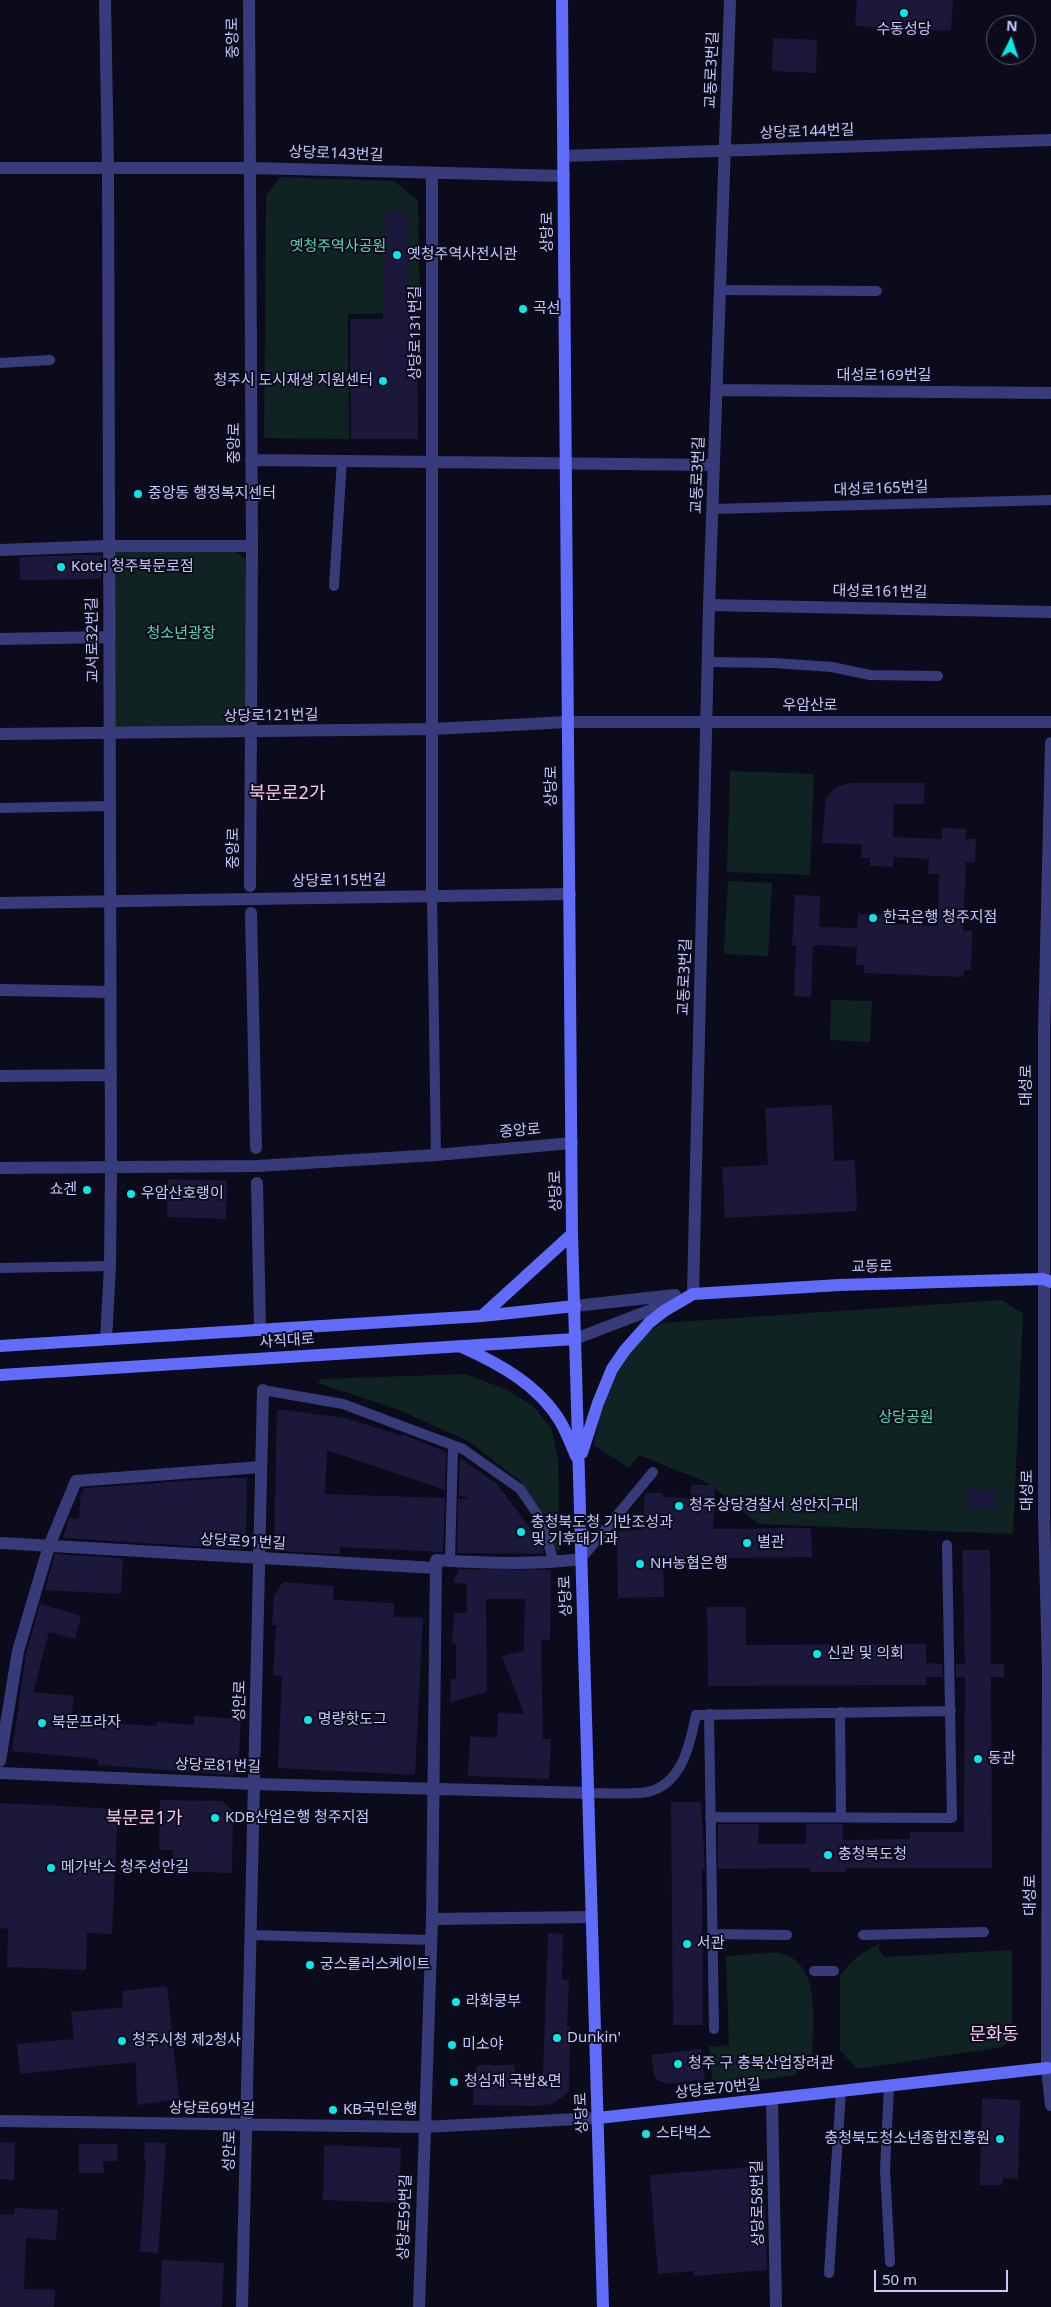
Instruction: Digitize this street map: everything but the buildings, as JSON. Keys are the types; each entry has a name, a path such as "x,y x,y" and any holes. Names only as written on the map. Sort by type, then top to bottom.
{"main road":[{"name":"상당로","path":"562,0 572,1234 603,2307"},
{"path":"482,1316 572,1234"},
{"name":"교동로","path":"693,1294 839,1284 1047,1281"},
{"path":"579,1463 598,1403 612,1370 625,1350 649,1323 664,1311 693,1294"},
{"name":"사직대로","path":"0,1346 482,1316 574,1306"},
{"name":"사직대로","path":"0,1375 575,1339"},
{"path":"460,1346 497,1363 534,1391 560,1421 579,1463"},
{"name":"상당로70번길","path":"598,2118 1049,2068"}],"street":[{"path":"105,0 108,167 108,546"},
{"name":"중앙로","path":"249,0 252,546 250,886"},
{"name":"교동로3번길","path":"693,1294 708,722 709,605 730,0"},
{"name":"상당로144번길","path":"563,156 1051,140"},
{"name":"상당로143번길","path":"0,168 251,168 564,176"},
{"name":"상당로131번길","path":"432,173 432,729"},
{"name":"대성로169번길","path":"717,390 1051,393"},
{"path":"251,460 714,465"},
{"path":"0,550 108,546 252,546"},
{"name":"교서로32번길","path":"108,546 110,733"},
{"name":"대성로161번길","path":"709,605 1051,612"},
{"path":"0,639 109,638"},
{"name":"상당로121번길","path":"0,734 250,733 432,729 568,722"},
{"name":"우암산로","path":"568,722 1051,722"},
{"path":"432,729 432,896"},
{"path":"106,1339 110,1266 111,1168 110,733"},
{"name":"대성로","path":"1051,743 1044,1032 1050,1666 1049,2068 1051,2105"},
{"name":"상당로115번길","path":"0,904 570,894"},
{"path":"251,913 256,1148"},
{"path":"0,990 110,992"},
{"path":"0,1076 111,1075"},
{"name":"중앙로","path":"0,1168 257,1166 436,1155 572,1143"},
{"path":"257,1183 260,1330"},
{"name":"교동로","path":"574,1306 693,1294"},
{"name":"교동로","path":"575,1339 693,1294"},
{"name":"성안로","path":"242,2307 262,1390"},
{"path":"0,1761 18,1651 49,1546 76,1481 261,1467"},
{"name":"상당로91번길","path":"0,1543 436,1568 436,1560 554,1562 581,1559"},
{"path":"424,2128 432,1919 436,1568"},
{"name":"상당로81번길","path":"0,1772 254,1784 588,1793"},
{"path":"432,1919 592,1917"},
{"name":"상당로58번길","path":"772,2099 776,2307"},
{"name":"상당로69번길","path":"0,2121 424,2128 598,2118"},
{"name":"상당로59번길","path":"419,2307 424,2128"}],"lane":[{"path":"720,290 877,291"},
{"path":"0,363 50,360"},
{"path":"334,586 342,460"},
{"name":"대성로165번길","path":"713,509 1051,500"},
{"path":"708,662 774,663 832,667 870,675 938,676"},
{"path":"0,808 110,806"},
{"path":"432,896 436,1155"},
{"path":"0,1268 110,1266"},
{"path":"262,1390 343,1404 463,1449 520,1489 540,1518 554,1562"},
{"path":"450,1561 453,1445"},
{"path":"581,1559 654,1472"},
{"path":"710,1818 952,1818 947,1545"},
{"path":"588,1793 648,1792 671,1780 683,1763 696,1714 951,1711"},
{"path":"840,1712 841,1817"},
{"path":"709,1714 714,2029"},
{"path":"863,1935 984,1932"},
{"path":"713,1934 787,1935"},
{"path":"251,1936 431,1940"},
{"path":"814,1971 834,1971"},
{"path":"890,2086 886,2170 890,2262"},
{"path":"829,2274 841,2091"}],"green space":[{"name":"옛청주역사공원","path":"280,177 394,181 418,201 420,313 348,314 349,439 264,438 266,196"},
{"name":"청소년광장","path":"113,550 234,551 249,561 250,707 238,725 114,730"},
{"path":"730,771 814,774 810,875 727,872"},
{"path":"728,881 772,883 768,956 724,954"},
{"path":"831,1000 872,1001 870,1042 830,1040"},
{"name":"상당공원","path":"1002,1300 1023,1314 1013,1534 758,1524 708,1483 639,1455 629,1468 594,1445 602,1410 615,1376 635,1346 662,1323"},
{"path":"465,1374 508,1390 534,1407 551,1428 558,1458 560,1550 554,1550 550,1522 519,1480 468,1441 397,1409 318,1383 321,1379"},
{"path":"879,1944 879,1949 884,1957 1012,1950 1012,2032 1010,2040 1002,2047 857,2069 840,2050 840,1976 857,1957"},
{"path":"767,1953 783,1954 796,1961 804,1971 810,1985 813,2017 812,2062 798,2064 796,2075 713,2086 709,2047 729,2045 726,1956"}],"place":[{"name":"수동성당","path":"904,13"},
{"name":"옛청주역사전시관","path":"397,255"},
{"name":"곡선","path":"523,309"},
{"name":"청주시 도시재생 지원센터","path":"383,381"},
{"name":"중앙동 행정복지센터","path":"138,494"},
{"name":"Kotel 청주북문로점","path":"61,567"},
{"name":"한국은행 청주지점","path":"873,918"},
{"name":"쇼겐","path":"87,1190"},
{"name":"우암산호랭이","path":"131,1194"},
{"name":"청주상당경찰서 성안지구대","path":"679,1506"},
{"name":"충청북도청 기반조성과 및 기후대기과","path":"521,1532"},
{"name":"별관","path":"747,1543"},
{"name":"NH농협은행","path":"640,1564"},
{"name":"신관 및 의회","path":"817,1654"},
{"name":"명량핫도그","path":"308,1720"},
{"name":"북문프라자","path":"42,1723"},
{"name":"동관","path":"978,1759"},
{"name":"KDB산업은행 청주지점","path":"215,1818"},
{"name":"충청북도청","path":"828,1855"},
{"name":"메가박스 청주성안길","path":"51,1868"},
{"name":"서관","path":"687,1944"},
{"name":"궁스롤러스케이트","path":"310,1965"},
{"name":"라화쿵부","path":"456,2002"},
{"name":"Dunkin'","path":"557,2038"},
{"name":"청주시청 제2청사","path":"122,2041"},
{"name":"미소야","path":"452,2045"},
{"name":"청주 구 충북산업장려관","path":"678,2064"},
{"name":"청심재 국밥&면","path":"454,2082"},
{"name":"KB국민은행","path":"333,2110"},
{"name":"스타벅스","path":"646,2134"},
{"name":"충청북도청소년종합진흥원","path":"1000,2139"}],"district":[{"name":"북문로2가","path":"287,794"},
{"name":"북문로1가","path":"144,1819"},
{"name":"문화동","path":"994,2035"}]}
